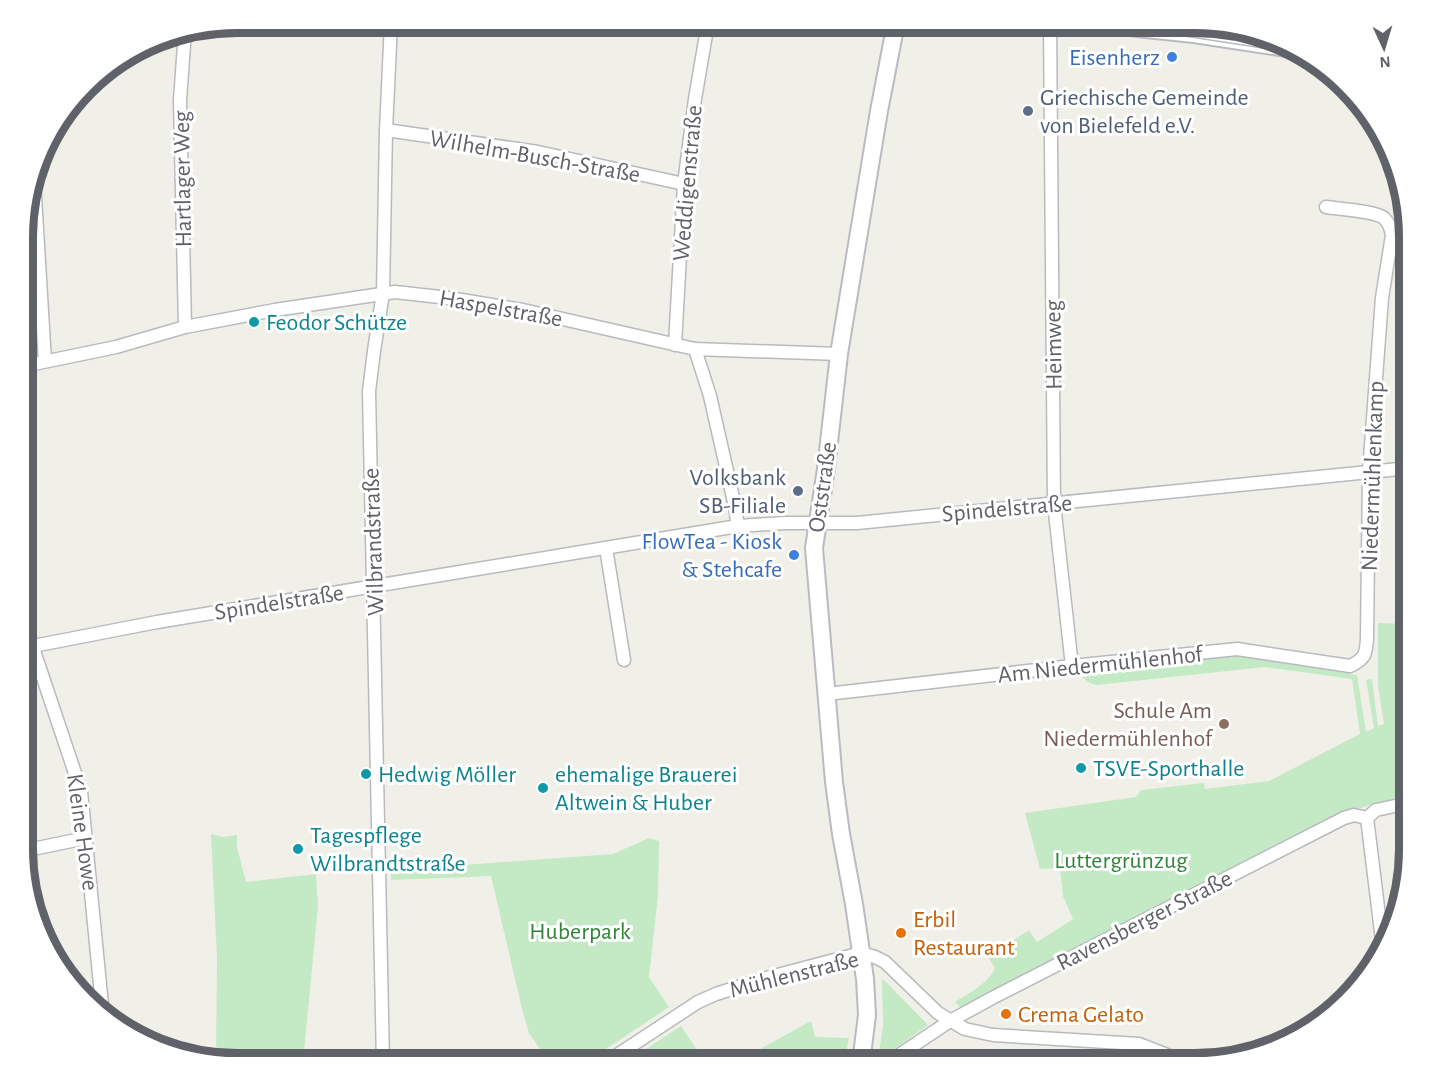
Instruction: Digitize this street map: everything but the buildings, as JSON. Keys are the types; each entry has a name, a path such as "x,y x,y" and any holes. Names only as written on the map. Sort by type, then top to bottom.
{"street":[{"name":"Wilbrandstraße","path":"383,1053 369,391 383,293 390,33"},
{"name":"Weddigenstraße","path":"675,345 684,184 696,89 706,33"},
{"name":"Oststraße","path":"862,1053 867,1015 861,953 834,782 814,548 826,469 839,354 894,33"},
{"name":"Heimweg","path":"1050,33 1054,504 1072,666"},
{"path":"1182,33 1258,44"},
{"name":"Hartlager Weg","path":"184,40 180,100 185,327"},
{"name":"Wilhelm-Busch-Straße","path":"386,130 538,152 684,184"},
{"path":"36,206 45,361"},
{"name":"Niedermühlenkamp","path":"1326,207 1382,217 1392,235 1383,298 1369,472 1366,651"},
{"name":"Haspelstraße","path":"33,364 116,347 185,327 395,292 422,294 554,316 695,349 839,354"},
{"path":"695,349 710,396 738,526"},
{"name":"Spindelstraße","path":"33,645 157,622 738,526 784,523 857,523 1399,469"},
{"path":"606,548 624,660"},
{"name":"Am Niedermühlenhof","path":"827,694 1237,649 1350,666 1360,661 1366,651"},
{"name":"Kleine Howe","path":"33,659 79,782 102,1002"},
{"name":"Ravensberger Straße","path":"902,1053 950,1021 1001,993 1334,823 1354,815 1367,818 1376,810 1399,805"},
{"path":"1367,818 1381,931"},
{"path":"33,848 86,838"},
{"name":"Mühlenstraße","path":"620,1053 698,1002 716,994 861,953 885,962 931,1007 965,1029 993,1035 1138,1044 1152,1053"}],"green space":[{"name":"Luttergrünzug","path":"1378,623 1399,624 1399,797 1350,811 964,1011 955,1002 978,988 992,974 995,968 988,957 1029,930 1037,942 1073,919 1063,896 1060,868 1040,869 1025,813 1136,797 1141,790 1204,783 1205,789 1269,781 1360,734 1352,679 1265,667 1096,685 1083,678 1083,672 1237,654 1357,675 1366,732 1374,728 1366,680 1372,679 1378,726 1384,724 1378,686"},
{"path":"211,834 223,837 237,835 237,847 246,882 316,874 318,906 304,1053 216,1052 217,958"},
{"name":"Huberpark","path":"649,838 659,841 658,896 649,977 669,1007 600,1053 543,1053 529,1033 491,876 391,880 391,868 613,854"},
{"path":"882,980 884,980 928,1025 888,1053 879,1053 883,1026"},
{"path":"811,1021 815,1037 849,1038 846,1053 753,1053"},
{"path":"681,1026 699,1053 640,1053"}],"tram line":[{"path":"1166,33 1276,50"}],"place":[{"name":"Eisenherz","path":"1172,57"},
{"name":"Griechische Gemeinde von Bielefeld e.V.","path":"1028,111"},
{"name":"Feodor Schütze","path":"254,322"},
{"name":"Volksbank SB-Filiale","path":"798,491"},
{"name":"FlowTea - Kiosk & Stehcafe","path":"794,555"},
{"name":"Schule Am Niedermühlenhof","path":"1224,724"},
{"name":"TSVE-Sporthalle","path":"1081,768"},
{"name":"Hedwig Möller","path":"366,774"},
{"name":"ehemalige Brauerei Altwein & Huber","path":"543,788"},
{"name":"Tagespflege Wilbrandtstraße","path":"298,849"},
{"name":"Erbil Restaurant","path":"901,933"},
{"name":"Crema Gelato","path":"1006,1014"}]}
